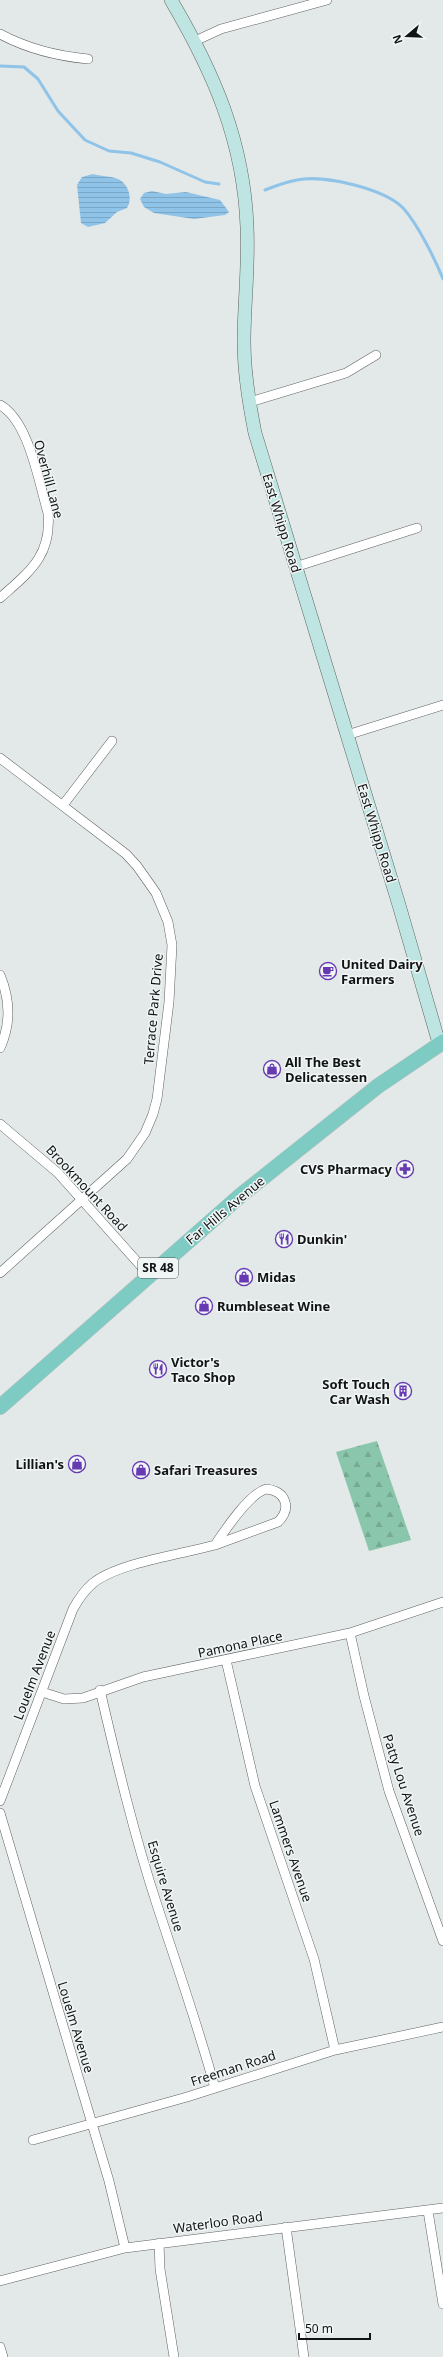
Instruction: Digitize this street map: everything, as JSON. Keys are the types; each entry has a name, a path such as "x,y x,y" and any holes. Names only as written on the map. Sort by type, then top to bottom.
{"main road":[{"name":"East Whipp Road","path":"171,0 195,41 222,100 242,174 247,229 244,344 250,402 260,452 441,1042"},
{"name":"Far Hills Avenue","path":"0,1407 241,1195 378,1086 441,1042"}],"street":[{"path":"195,41 221,29 327,0"},
{"path":"0,34 32,48 64,57 88,59"},
{"path":"250,402 279,395 346,373 376,355"},
{"name":"Overhill Lane","path":"0,405 10,412 23,433 48,513 49,524 45,546 35,566 0,598"},
{"path":"295,567 417,528"},
{"path":"347,735 443,705"},
{"path":"63,805 112,741"},
{"name":"Terrace Park Drive","path":"0,758 126,854 137,866 156,893 163,907 172,945 169,1002 157,1099 153,1114 145,1133 128,1159 0,1273"},
{"path":"0,975 7,995 8,1011 5,1035 0,1048"},
{"name":"Brookmount Road","path":"0,1124 37,1153 82,1200 149,1276"},
{"path":"266,1489 274,1490 283,1497 286,1511 278,1522 216,1546 235,1518 257,1493 266,1489"},
{"name":"Louelm Avenue","path":"0,1801 73,1609 91,1584 117,1570 216,1546"},
{"name":"Pamona Place","path":"42,1692 54,1698 73,1699 143,1677 350,1633 443,1602"},
{"name":"Patty Lou Avenue","path":"350,1633 364,1696 390,1791 443,1941"},
{"name":"Lammers Avenue","path":"226,1660 255,1786 312,1952 335,2050"},
{"name":"Esquire Avenue","path":"100,1690 138,1842 194,2015 215,2088"},
{"name":"Louelm Avenue","path":"0,1813 118,2213 125,2248"},
{"name":"Freeman Road","path":"33,2140 215,2088 335,2050 443,2027"},
{"name":"Waterloo Road","path":"0,2281 125,2248 443,2208"},
{"path":"428,2211 443,2304"},
{"path":"286,2227 304,2357"},
{"path":"159,2243 160,2269 174,2357"},
{"path":"0,2347 3,2357"}],"green space":[{"path":"377,1441 411,1540 369,1551 336,1452"}],"water":[{"path":"93,174 115,178 122,181 129,192 130,200 127,208 117,212 105,223 88,227 81,223 77,185 82,177"},
{"path":"152,191 166,194 186,192 220,200 229,212 225,215 194,219 154,213 144,207 140,199 144,193"}],"waterway":[{"path":"0,66 24,67 38,79 58,111 85,140 109,151 131,153 160,162 205,182 219,184"},
{"path":"265,190 297,180 322,179 354,185 383,195 404,209 415,224 426,242 443,279"}],"place":[{"name":"United Dairy Farmers","path":"328,971"},
{"name":"All The Best Delicatessen","path":"272,1069"},
{"name":"CVS Pharmacy","path":"405,1169"},
{"name":"Dunkin'","path":"284,1239"},
{"name":"Midas","path":"244,1277"},
{"name":"Rumbleseat Wine","path":"204,1306"},
{"name":"Victor's Taco Shop","path":"158,1369"},
{"name":"Soft Touch Car Wash","path":"403,1391"},
{"name":"Lillian's","path":"77,1464"},
{"name":"Safari Treasures","path":"141,1470"}]}
